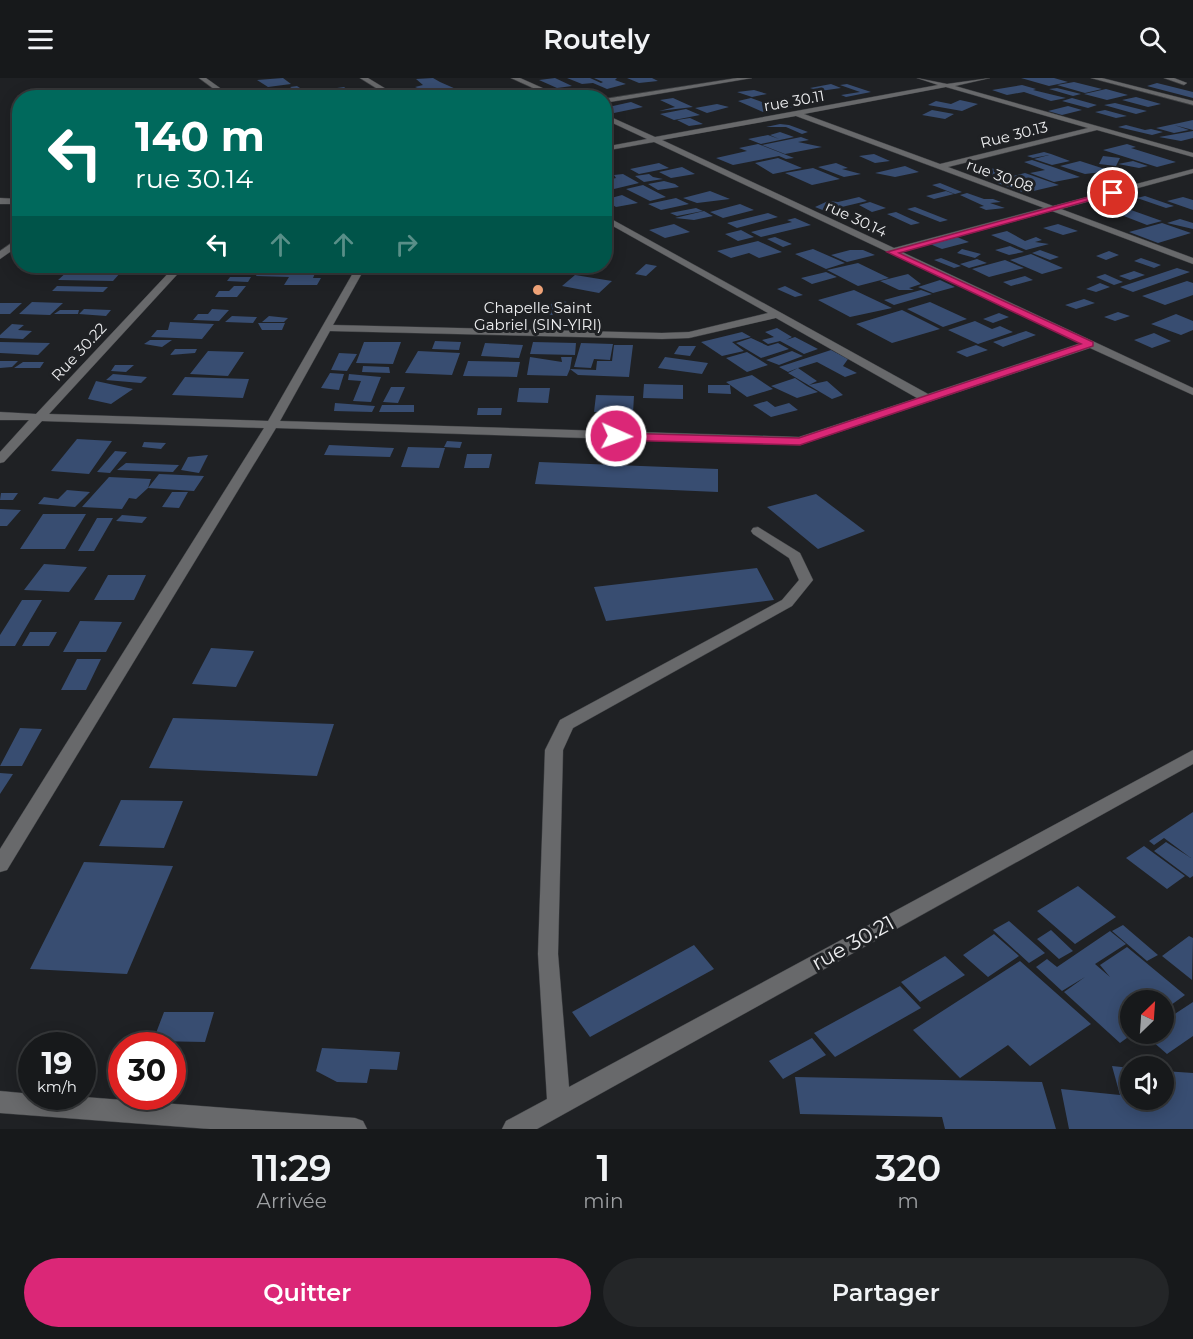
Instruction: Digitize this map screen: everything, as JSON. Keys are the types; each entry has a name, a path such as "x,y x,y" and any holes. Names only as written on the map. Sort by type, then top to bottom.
{"street":[{"path":"202,78 219,90"},
{"path":"363,78 384,90"},
{"path":"514,78 543,90"},
{"path":"612,100 749,78"},
{"path":"920,78 1193,155"},
{"name":"rue 30.11","path":"612,148 987,78"},
{"path":"1094,78 1193,103"},
{"path":"1167,78 1184,82"},
{"name":"rue 30.08","path":"798,114 1192,261"},
{"name":"rue 30.14","path":"612,121 1193,392"},
{"name":"Rue 30.13","path":"939,167 1096,128"},
{"path":"891,252 1193,171"},
{"path":"612,221 928,399"},
{"path":"0,256 12,246"},
{"name":"Rue 30.22","path":"0,459 173,273"},
{"path":"0,865 271,426 357,273"},
{"path":"328,328 662,336 689,335 778,314"},
{"path":"0,416 800,441 1090,344"},
{"path":"559,1104 548,954 554,750 566,724 787,603 806,580 795,556 758,531"},
{"name":"rue 30.21","path":"514,1129 1193,756"},
{"path":"0,1102 355,1129"}],"building":[{"path":"283,78 291,84 268,87 257,80"},
{"path":"433,78 456,89 422,90 415,87 423,85 416,79"},
{"path":"555,78 572,86 557,88 539,80"},
{"path":"567,78 590,78 601,83 603,82 594,78 617,78 615,80 626,84 607,89 593,83 582,84"},
{"path":"627,78 652,78 658,81 639,83"},
{"path":"1021,78 1054,78 1068,82 1049,86"},
{"path":"1074,82 1102,89 1085,93 1057,85"},
{"path":"1157,83 1193,92 1193,98 1147,86"},
{"path":"831,84 841,88 820,91 810,88"},
{"path":"847,84 871,92 846,97 841,95 860,92 840,85"},
{"path":"1022,85 1066,98 1051,101 1024,92 1007,95 992,90"},
{"path":"297,86 303,90 286,90 293,89 290,87"},
{"path":"344,87 348,90 323,90"},
{"path":"1057,88 1081,94 1073,96 1049,89"},
{"path":"1106,89 1128,95 1107,100 1084,94"},
{"path":"754,90 767,94 752,97 737,92"},
{"path":"1136,97 1161,104 1148,107 1122,100"},
{"path":"673,98 693,107 659,111 675,107 660,100"},
{"path":"751,98 778,110 763,112 738,101"},
{"path":"1072,98 1097,105 1088,108 1062,101"},
{"path":"960,100 978,104 962,111 928,105 936,101 951,104"},
{"path":"777,101 793,107 781,109 765,103"},
{"path":"631,102 643,107 614,113 612,106"},
{"path":"1115,103 1147,111 1136,114 1104,105"},
{"path":"717,104 729,107 707,113 695,108"},
{"path":"1068,106 1082,110 1062,115 1048,111"},
{"path":"686,109 700,115 674,120 660,114"},
{"path":"932,110 954,114 945,119 922,115"},
{"path":"1105,110 1127,116 1116,118 1095,112"},
{"path":"690,118 703,124 689,126 677,120"},
{"path":"1193,120 1193,130 1174,125 1189,130 1174,133 1156,128"},
{"path":"780,124 808,132 802,134 786,127 766,127"},
{"path":"1126,125 1163,132 1152,135 1118,127"},
{"path":"1193,131 1193,138 1181,141 1159,137"},
{"path":"780,132 794,137 761,144 748,139 768,135 779,139 770,135"},
{"path":"801,137 809,140 798,142 822,147 785,154 762,145"},
{"path":"758,144 794,158 786,159 779,156 733,165 716,158 747,151 739,148"},
{"path":"1127,144 1136,147 1131,148 1176,162 1157,167 1103,150"},
{"path":"1044,152 1070,161 1052,165 1034,159 1049,155 1033,158 1027,156"},
{"path":"874,154 890,161 875,163 859,156"},
{"path":"1103,156 1120,158 1116,166 1099,164"},
{"path":"778,158 802,168 773,174 755,163"},
{"path":"1032,160 1080,177 1054,182 1030,173 1045,170 1024,162"},
{"path":"1080,161 1111,171 1085,174 1060,166"},
{"path":"1133,161 1148,166 1139,168 1118,164"},
{"path":"659,163 669,168 639,174 630,169"},
{"path":"836,163 848,168 842,169 861,174 844,177 818,167"},
{"path":"905,166 919,172 895,177 875,173"},
{"path":"682,167 695,174 671,178 659,172"},
{"path":"981,167 1002,170 998,176 977,173"},
{"path":"813,168 840,179 812,185 785,173"},
{"path":"1025,173 1059,185 1025,193 992,181"},
{"path":"623,174 639,183 614,189 612,179 616,178 614,175"},
{"path":"649,174 663,179 644,182 635,176"},
{"path":"664,181 679,187 658,190 648,184"},
{"path":"940,183 962,192 955,194 932,185"},
{"path":"643,185 666,197 650,201 626,189"},
{"path":"710,191 730,199 697,203 683,198"},
{"path":"946,191 954,194 934,199 926,196"},
{"path":"967,193 1001,202 990,203 1005,208 986,210 979,207 984,206 960,195"},
{"path":"622,195 638,203 616,207 612,205 612,198"},
{"path":"1145,196 1174,206 1166,208 1137,198"},
{"path":"859,197 867,201 825,211 815,207 828,201 838,202"},
{"path":"1183,197 1193,200 1193,210 1167,201"},
{"path":"676,198 689,204 661,210 648,204"},
{"path":"870,202 886,208 872,212 859,205"},
{"path":"740,204 754,210 723,218 710,212"},
{"path":"915,207 948,220 940,222 907,209"},
{"path":"696,208 703,211 677,216 670,213"},
{"path":"1131,210 1162,221 1147,225 1116,213"},
{"path":"704,211 713,216 694,220 675,218"},
{"path":"896,212 920,223 911,225 887,214"},
{"path":"768,213 778,217 737,228 727,223"},
{"path":"795,218 811,225 761,237 751,232 792,222 787,220"},
{"path":"1180,219 1193,223 1193,229 1167,223"},
{"path":"1162,223 1191,233 1158,243 1129,232"},
{"path":"674,224 690,232 665,238 649,230"},
{"path":"1058,224 1078,231 1063,235 1043,228"},
{"path":"741,230 754,237 738,241 725,234"},
{"path":"1007,231 1025,241 1036,237 1042,240 1035,242 1049,244 1026,250 991,235"},
{"path":"775,237 792,244 783,247 767,239"},
{"path":"957,237 969,242 942,249 930,244"},
{"path":"758,241 782,252 759,258 749,253 731,258 717,251"},
{"path":"1010,246 1024,252 1009,255 995,250"},
{"path":"813,249 845,263 826,269 795,254"},
{"path":"962,249 981,254 975,258 957,253"},
{"path":"850,250 863,250 875,255 847,262 831,255"},
{"path":"1040,250 1059,257 1050,260 1032,253"},
{"path":"1109,251 1119,255 1106,260 1096,256"},
{"path":"1031,254 1063,268 1042,274 1010,260"},
{"path":"941,258 961,266 954,268 934,260"},
{"path":"1141,258 1161,265 1154,268 1134,261"},
{"path":"977,259 987,263 969,268 960,264"},
{"path":"1005,260 1024,268 989,277 972,269"},
{"path":"858,263 889,278 858,286 827,270"},
{"path":"646,264 657,266 646,276 635,274"},
{"path":"1177,268 1190,272 1133,292 1120,287"},
{"path":"1134,271 1145,275 1130,280 1119,276"},
{"path":"826,272 837,277 812,284 801,278"},
{"path":"66,273 120,273 113,281 58,280"},
{"path":"258,273 315,273 313,278 321,278 317,285 284,285 289,277 256,276"},
{"path":"908,274 921,284 909,288 914,290 899,290 880,281"},
{"path":"1105,274 1123,282 1114,285 1096,277"},
{"path":"575,275 612,281 599,293 562,286"},
{"path":"1025,276 1033,280 1011,286 1003,282"},
{"path":"230,277 251,277 248,282 227,281"},
{"path":"940,280 955,287 933,293 918,287"},
{"path":"1187,281 1193,283 1193,295 1165,305 1142,296"},
{"path":"1100,283 1110,287 1096,292 1086,289"},
{"path":"57,286 108,287 103,292 52,291"},
{"path":"234,286 246,286 237,297 215,297 219,291 229,291"},
{"path":"785,286 803,295 795,297 777,289"},
{"path":"854,290 892,308 850,317 818,300"},
{"path":"921,290 932,294 894,305 884,300"},
{"path":"1084,299 1095,303 1076,309 1065,305"},
{"path":"556,300 567,302 552,315 541,313"},
{"path":"32,302 63,303 50,315 19,314"},
{"path":"930,302 967,319 943,327 907,309"},
{"path":"0,303 22,303 10,314 0,314"},
{"path":"84,309 111,310 106,316 79,314"},
{"path":"212,309 229,310 219,321 193,320 198,314 208,314"},
{"path":"60,310 79,310 78,314 54,314"},
{"path":"902,310 940,329 892,343 856,324"},
{"path":"1118,312 1130,316 1115,321 1104,317"},
{"path":"999,313 1009,317 993,323 983,319"},
{"path":"1176,314 1193,321 1193,330 1181,335 1151,324"},
{"path":"232,316 257,317 253,323 225,322"},
{"path":"269,316 288,318 284,322 262,322"},
{"path":"975,321 992,329 1000,326 1013,332 978,344 948,330"},
{"path":"170,322 214,324 202,339 151,337 157,330 168,330"},
{"path":"258,323 285,323 282,330 262,330"},
{"path":"12,324 24,325 18,330 32,331 23,339 0,338 0,335"},
{"path":"777,328 792,337 786,340 795,337 818,349 804,354 780,341 768,344 762,340 774,337 765,332"},
{"path":"1026,331 1036,335 1003,347 993,342"},
{"path":"742,332 751,337 732,342 744,351 722,356 701,342"},
{"path":"1154,333 1171,341 1152,348 1134,340"},
{"path":"751,338 768,346 778,343 789,349 761,358 736,343"},
{"path":"150,340 172,340 162,347 144,344"},
{"path":"435,341 461,342 459,350 432,349"},
{"path":"0,342 50,343 38,355 0,353"},
{"path":"364,342 401,342 393,364 356,363"},
{"path":"533,342 576,343 575,355 530,354"},
{"path":"485,343 523,345 519,358 481,356"},
{"path":"581,343 613,344 610,360 594,359 591,368 574,367"},
{"path":"614,345 633,345 629,377 578,375 570,369 596,370 597,361 612,361"},
{"path":"976,345 988,350 967,357 956,352"},
{"path":"679,346 696,346 690,356 674,354"},
{"path":"175,349 197,349 195,353 170,355"},
{"path":"831,350 848,359 843,366 857,373 845,377 817,362 788,372 779,367"},
{"path":"208,351 244,352 228,376 190,374"},
{"path":"418,351 460,353 452,375 405,373"},
{"path":"792,351 803,356 779,365 766,360"},
{"path":"747,352 768,365 747,372 726,358"},
{"path":"339,353 357,354 347,371 331,370"},
{"path":"530,357 562,362 561,357 572,357 567,376 527,375"},
{"path":"665,357 708,363 702,374 658,368"},
{"path":"0,361 18,361 12,367 0,368"},
{"path":"468,361 520,362 517,377 463,376"},
{"path":"23,362 44,362 40,368 14,368"},
{"path":"115,365 134,365 126,372 111,371"},
{"path":"363,366 389,367 390,373 362,372"},
{"path":"798,368 817,381 809,385 827,381 843,395 832,399 788,373"},
{"path":"330,373 344,374 339,390 321,388"},
{"path":"113,374 147,377 141,383 106,380"},
{"path":"349,374 381,377 371,402 353,401 361,381 348,380"},
{"path":"752,375 773,389 747,397 726,382"},
{"path":"185,377 249,379 243,398 172,395"},
{"path":"795,378 818,392 797,398 771,386"},
{"path":"96,381 133,389 111,404 88,399"},
{"path":"644,384 683,385 683,399 643,398"},
{"path":"708,385 730,385 731,394 708,393"},
{"path":"391,387 405,387 398,403 383,402"},
{"path":"519,388 550,388 548,403 517,402"},
{"path":"596,395 634,396 633,413 594,412"},
{"path":"767,401 775,407 789,403 798,410 771,417 753,405"},
{"path":"335,403 375,406 372,412 334,411"},
{"path":"382,405 414,405 414,412 379,412"},
{"path":"478,408 502,408 501,415 477,415"},
{"path":"77,439 112,441 89,474 51,471"},
{"path":"447,441 462,442 460,448 444,447"},
{"path":"144,442 166,443 161,449 142,447"},
{"path":"329,445 394,448 390,457 324,455"},
{"path":"408,447 445,448 439,468 401,467"},
{"path":"115,451 127,452 110,473 97,472"},
{"path":"467,454 492,454 489,468 464,468"},
{"path":"208,455 199,473 181,470 188,457"},
{"path":"539,462 718,469 718,492 535,484"},
{"path":"126,463 179,465 173,472 117,470"},
{"path":"159,474 204,476 194,491 148,488"},
{"path":"109,477 151,479 148,488 136,499 129,498 122,509 82,507"},
{"path":"67,490 90,492 75,507 38,504 44,497 58,499"},
{"path":"172,492 188,492 179,508 162,507"},
{"path":"1,493 18,493 13,500 0,500"},
{"path":"816,494 865,531 818,549 767,507"},
{"path":"0,509 21,510 7,526 0,526"},
{"path":"43,514 86,514 65,549 20,549"},
{"path":"122,515 147,517 142,523 116,521"},
{"path":"97,518 113,518 94,551 78,551"},
{"path":"44,564 87,567 69,592 24,590"},
{"path":"757,568 774,600 606,621 594,587"},
{"path":"108,575 146,575 134,600 94,600"},
{"path":"22,600 42,600 15,646 0,646 0,635"},
{"path":"80,621 122,622 106,652 63,652"},
{"path":"30,632 57,632 49,646 22,646"},
{"path":"211,648 254,651 236,687 192,684"},
{"path":"77,659 101,659 86,690 61,690"},
{"path":"173,718 334,724 317,776 149,768"},
{"path":"20,728 42,729 22,766 0,766"},
{"path":"0,773 13,774 0,794"},
{"path":"121,800 183,801 164,848 99,846"},
{"path":"1193,812 1193,876 1190,878 1154,851 1166,842 1191,858 1164,838 1154,845 1149,841"},
{"path":"1144,846 1185,876 1167,889 1126,858"},
{"path":"84,862 173,866 127,974 30,969"},
{"path":"1078,886 1116,917 1075,944 1037,911"},
{"path":"1009,921 1045,953 1029,963 993,930"},
{"path":"1123,925 1158,955 1147,961 1112,931"},
{"path":"1051,930 1073,951 1059,959 1037,939"},
{"path":"1110,931 1126,944 1095,964 1110,977 1100,965 1127,947 1185,995 1174,1003 1174,990 1120,990 1120,1043 1064,992 1085,977 1062,991 1036,967 1047,959 1057,967"},
{"path":"994,934 1019,956 988,977 963,955"},
{"path":"1189,936 1193,938 1192,980 1162,956"},
{"path":"694,945 714,969 590,1037 572,1012"},
{"path":"945,956 965,975 920,1002 901,982"},
{"path":"1020,961 1091,1024 1030,1066 1008,1045 960,1078 913,1030"},
{"path":"900,986 921,1008 835,1057 814,1033"},
{"path":"1193,1002 1193,1036 1167,1054 1156,1044 1174,1044 1174,1014"},
{"path":"164,1012 214,1012 205,1042 186,1042 186,1032 156,1032"},
{"path":"812,1038 826,1055 783,1079 769,1061"},
{"path":"322,1048 400,1052 397,1070 370,1069 367,1083 337,1082 316,1071"},
{"path":"1112,1066 1120,1067 1120,1095"},
{"path":"1174,1072 1193,1073 1193,1129 1069,1129 1061,1089 1120,1095 1120,1110 1174,1110"},
{"path":"795,1077 1042,1082 1056,1129 945,1129 942,1117 800,1114"}],"place":[{"name":"Chapelle Saint Gabriel (SIN-YIRI)","path":"538,290"}],"route":[{"path":"616,436 800,441 1090,344 891,252 1113,193"}]}
